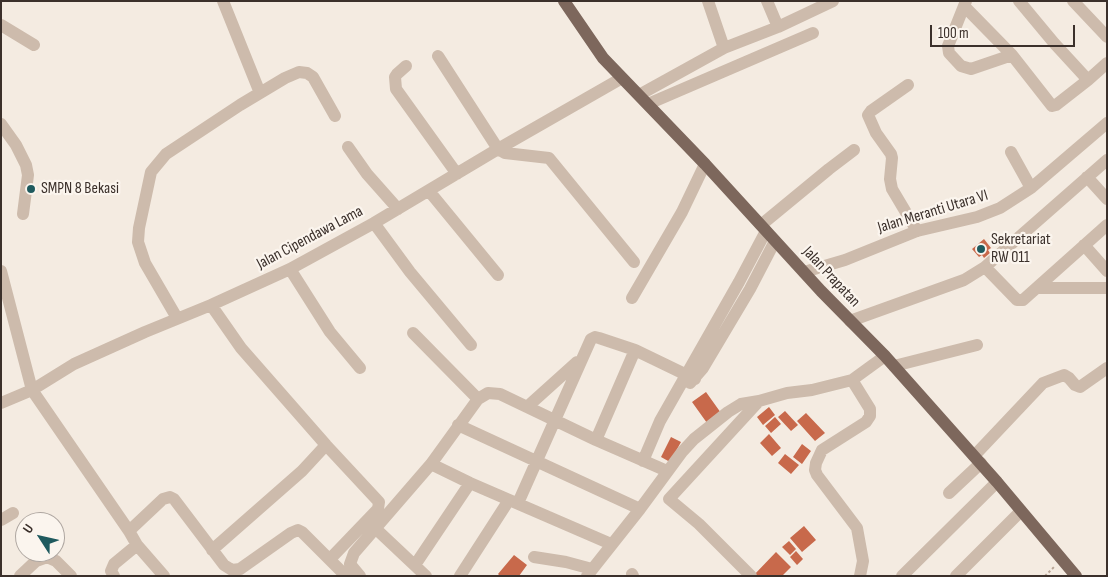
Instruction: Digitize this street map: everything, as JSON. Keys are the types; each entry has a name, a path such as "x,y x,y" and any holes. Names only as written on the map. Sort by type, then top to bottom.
{"main road":[{"name":"Jalan Prapatan","path":"564,1 604,58 885,356 997,482 1076,576"}],"street":[{"path":"223,1 260,93"},
{"path":"708,1 724,48"},
{"path":"767,1 778,27"},
{"path":"639,94 724,48 778,27 833,1"},
{"path":"1018,1 1088,80"},
{"path":"1073,1 1107,37"},
{"path":"1012,55 971,69 961,66 948,50 965,4 1012,55 1050,105 1056,105 1107,63"},
{"path":"1,25 34,45"},
{"path":"648,104 813,33"},
{"path":"438,56 498,149 504,153 549,158 634,262"},
{"path":"406,66 395,77 396,89 457,174"},
{"path":"177,318 146,263 138,242 140,220 151,172 166,154 260,93 296,73 304,72 310,74 335,116"},
{"name":"Jalan Cipendawa Lama","path":"1,404 32,390 74,364 290,269 398,210 498,149 622,78"},
{"path":"908,85 868,115 876,133 891,154 890,179 892,189 917,231"},
{"path":"4,121 26,165 28,175 23,214"},
{"name":"Jalan Meranti Utara VI","path":"804,272 845,260 917,231 989,213 1009,203 1031,188 1107,123"},
{"path":"348,147 398,210"},
{"path":"643,461 660,421 678,392 691,376 730,311 767,233 829,169 854,150"},
{"path":"1010,152 1031,188"},
{"path":"850,321 964,280 985,267 1107,160"},
{"path":"632,298 682,212 705,164"},
{"path":"1087,177 1107,199"},
{"path":"429,191 498,275"},
{"path":"374,223 415,278 471,345"},
{"path":"985,267 1019,300 1023,300 1107,225"},
{"path":"1084,245 1107,271"},
{"path":"290,269 326,326 360,368"},
{"path":"1,271 32,390 137,545 164,576"},
{"path":"1037,288 1107,288"},
{"path":"211,305 241,348 378,501 378,509 330,559"},
{"path":"413,333 478,399"},
{"path":"460,576 513,502 537,461 589,341 594,337 635,350 691,376"},
{"path":"894,366 977,346"},
{"path":"596,440 635,350"},
{"path":"534,557 566,562 590,573 667,471 694,439 719,418 741,404 852,380 885,356"},
{"path":"527,407 582,358"},
{"path":"949,493 1043,383 1064,375 1075,385 1080,386 1107,368"},
{"path":"852,380 870,409 870,416 866,422 822,450 815,470 857,528 863,561 860,576"},
{"path":"360,576 351,567 350,560 354,553 431,464 478,399 488,393 495,393 667,471"},
{"path":"751,576 699,524 669,499 759,400"},
{"path":"458,425 640,509"},
{"path":"212,550 291,481 326,445"},
{"path":"431,464 470,483 611,544"},
{"path":"902,576 997,482"},
{"path":"416,565 470,483"},
{"path":"129,531 163,499 170,496 224,565 232,570 236,570 298,530 346,576"},
{"path":"956,576 1021,511"},
{"path":"1,520 13,513"},
{"path":"375,528 426,576"},
{"path":"114,576 112,571 114,564 137,545"},
{"path":"20,576 36,561 47,557 56,561 70,576"}],"building":[{"name":"Sekretariat RW 011","path":"984,239 991,248 988,250 990,253 984,258 982,255 979,257 972,249"},
{"path":"706,392 721,413 707,423 692,402"},
{"path":"769,407 775,415 763,425 757,417"},
{"path":"785,411 798,425 791,431 778,417"},
{"path":"806,413 825,433 815,441 797,421"},
{"path":"775,417 781,424 771,433 765,426"},
{"path":"769,434 781,448 772,456 760,443"},
{"path":"671,437 681,442 670,462 661,457"},
{"path":"802,444 811,451 802,464 793,457"},
{"path":"785,454 799,465 791,474 778,463"},
{"path":"804,526 816,540 802,552 790,538"},
{"path":"789,541 796,549 790,555 782,547"},
{"path":"796,551 803,559 797,565 790,557"},
{"path":"776,552 791,567 782,576 753,576"},
{"path":"514,555 527,565 519,576 500,576 498,574"}],"place":[{"name":"SMPN 8 Bekasi","path":"31,189"},
{"name":"Sekretariat RW 011","path":"981,249"}]}
